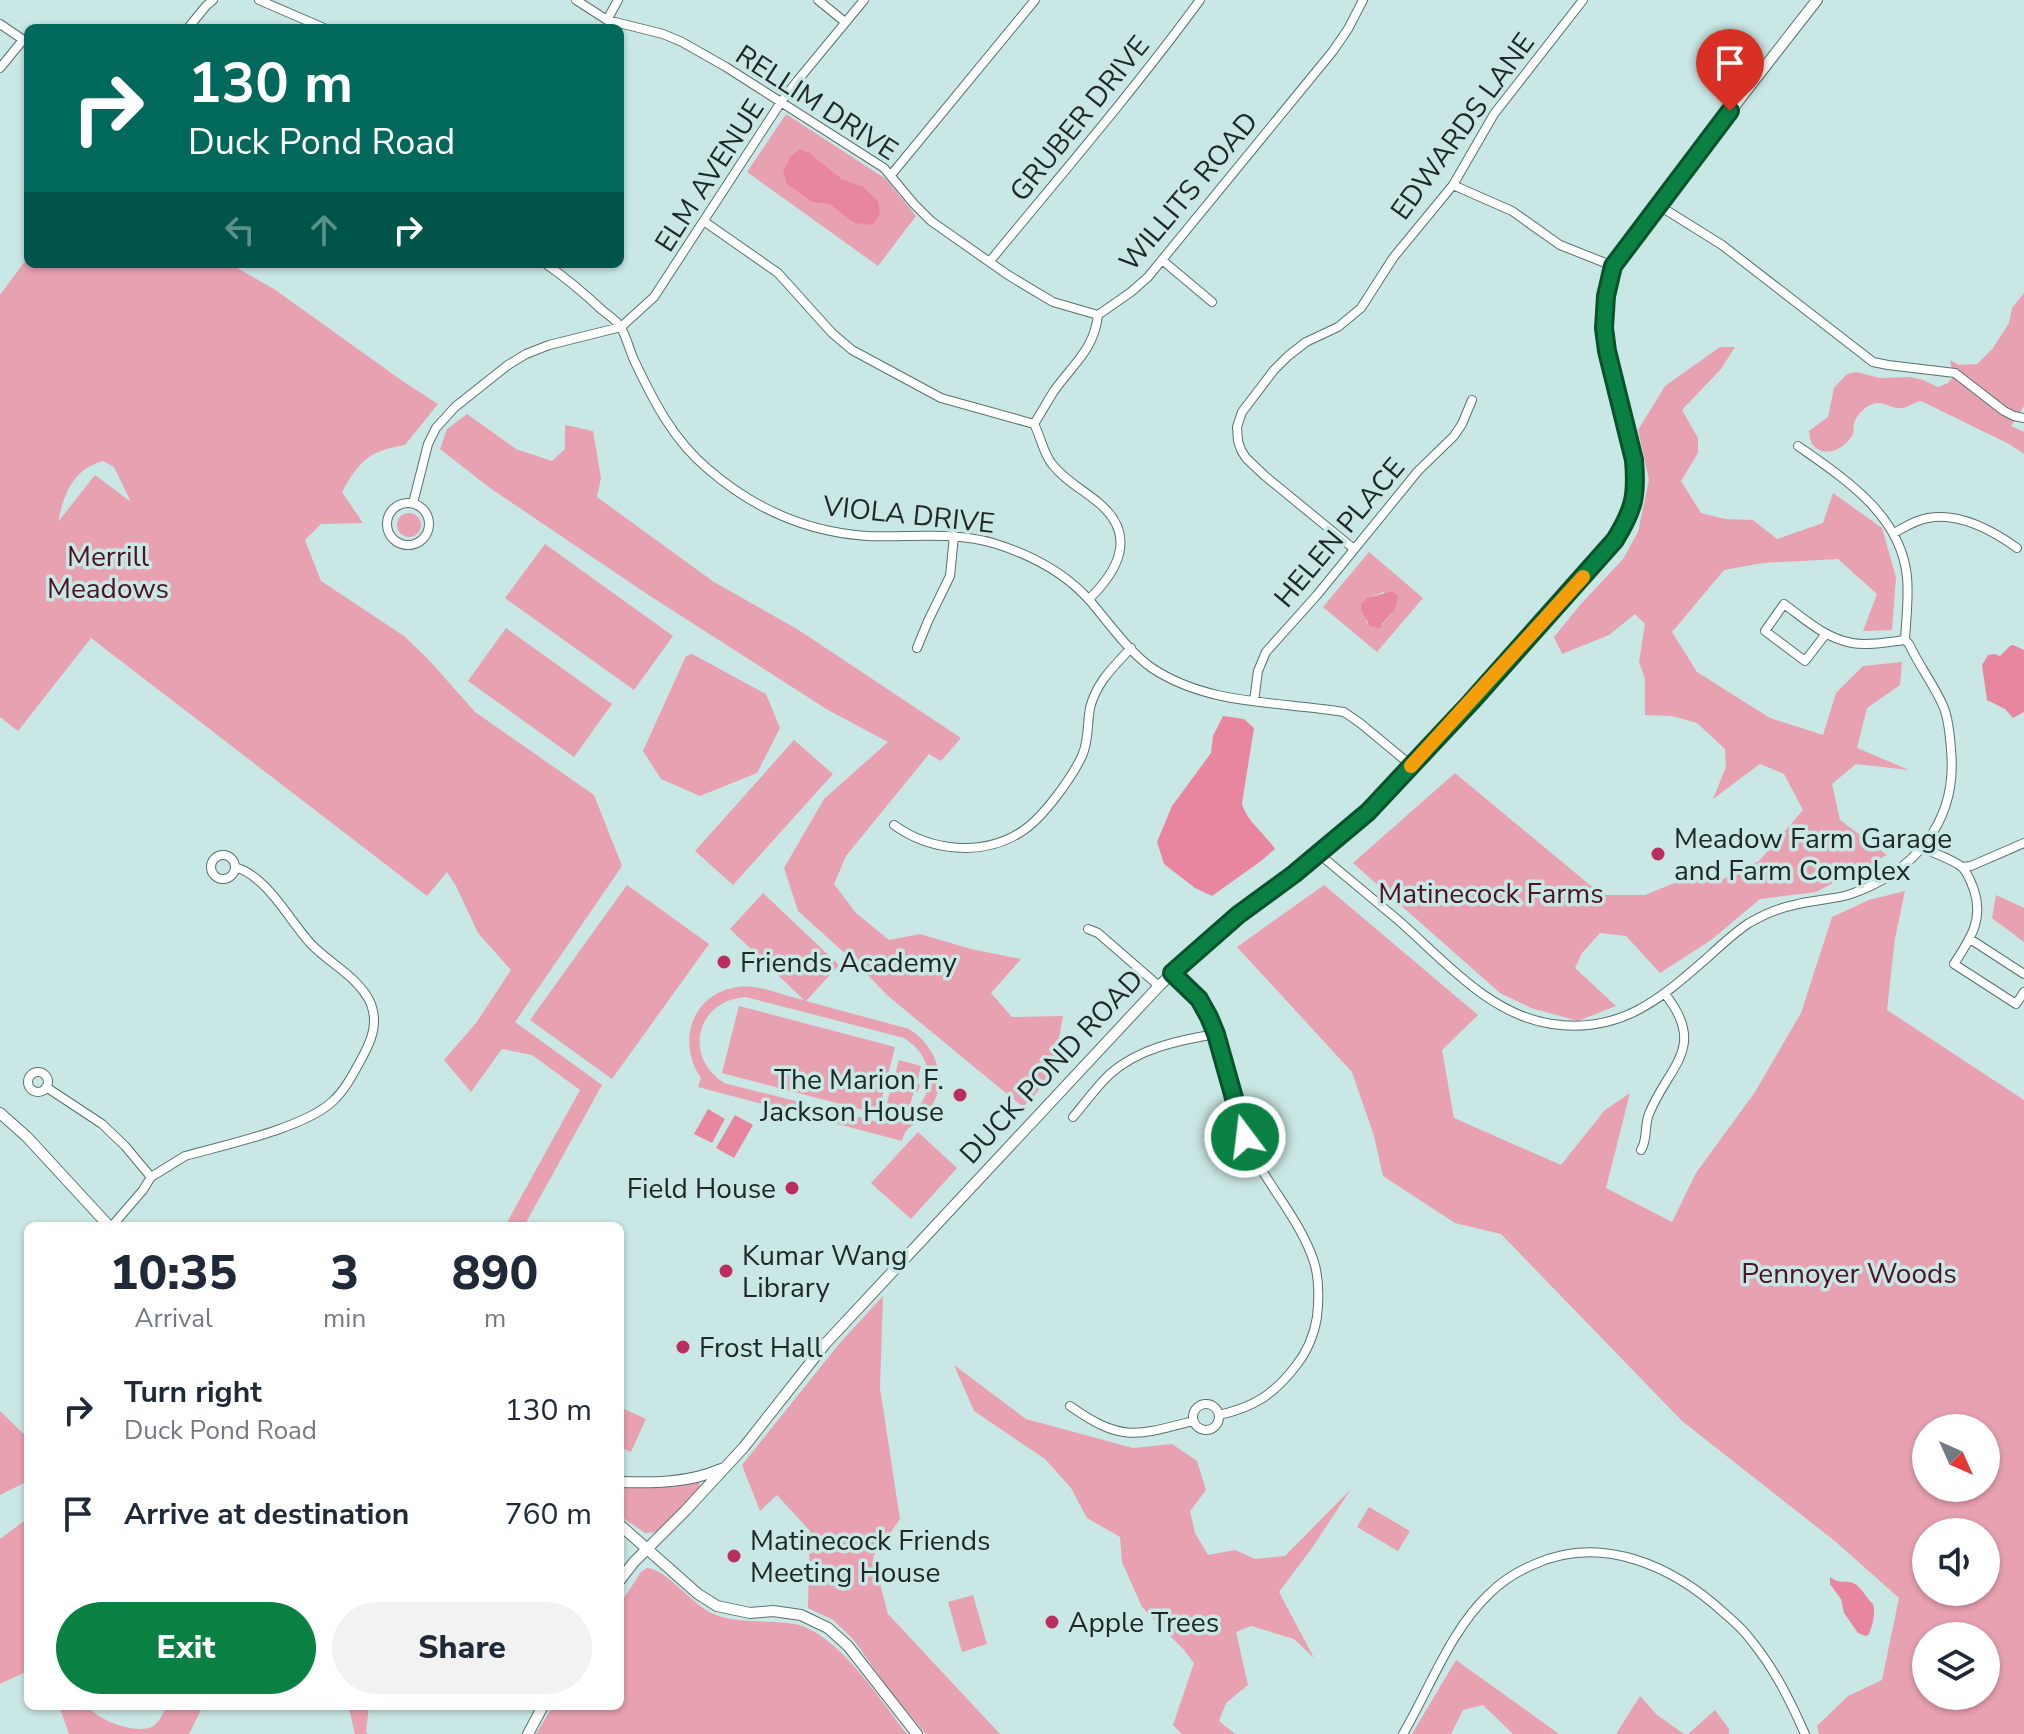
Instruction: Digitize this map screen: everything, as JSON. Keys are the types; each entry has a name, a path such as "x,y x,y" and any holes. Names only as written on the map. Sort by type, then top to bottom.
{"street":[{"path":"191,24 213,0"},
{"path":"259,0 315,24"},
{"name":"RELLIM DRIVE","path":"576,0 607,20 623,24"},
{"path":"607,20 618,0"},
{"path":"818,0 845,22"},
{"name":"ELM AVENUE","path":"413,503 428,444 436,428 455,407 526,354 621,327 654,297 781,102 864,0"},
{"path":"891,175 1035,0"},
{"name":"GRUBER DRIVE","path":"990,261 1109,118 1200,0"},
{"name":"WILLITS ROAD","path":"1098,315 1139,285 1162,260 1333,51 1363,0"},
{"name":"EDWARDS LANE","path":"1354,549 1246,458 1238,441 1239,419 1251,399 1288,356 1306,342 1346,322 1361,308 1393,258 1453,185 1494,114 1583,0"},
{"name":"DUCK POND ROAD","path":"624,1575 726,1466 826,1343 1159,986 1238,915 1319,854 1368,812 1615,540 1628,518 1635,492 1634,460 1604,328 1606,296 1613,266 1817,0"},
{"path":"0,24 24,40"},
{"name":"RELLIM DRIVE","path":"624,24 682,42 781,102 884,168 931,221 1044,298 1098,315"},
{"path":"0,68 24,42"},
{"path":"1453,185 1512,211 1560,245 1613,266"},
{"path":"1658,205 1722,245 1873,362 1955,373 2004,411 2024,418"},
{"path":"705,222 778,273 832,333 868,360 941,398 1034,424"},
{"path":"1162,260 1212,302"},
{"name":"VIOLA DRIVE","path":"552,268 572,282 621,327 645,383 669,426 706,469 740,494 777,514 834,532 867,536 954,536 990,542 1032,557 1089,599 1114,631 1152,668 1187,687 1211,695 1344,712 1412,766"},
{"path":"1034,424 1055,390 1084,355 1092,341 1098,315"},
{"name":"HELEN PLACE","path":"1254,701 1258,671 1266,652 1418,471 1454,436 1472,400"},
{"path":"1034,424 1052,465 1100,504 1111,515 1117,529 1120,555 1113,571 1089,599"},
{"path":"1319,854 1483,995 1521,1015 1548,1024 1579,1027 1592,1026 1638,1010 1665,994 1734,934 1776,910 1844,896 1864,889 1903,866 1923,848 1945,808 1952,760 1950,728 1944,707 1905,640 1907,577 1894,533 1878,511 1853,487 1798,446"},
{"path":"413,503 427,514 429,528 417,544 403,545 391,537 388,517 397,506 413,503"},
{"path":"1894,533 1930,517 1951,518 1994,532 2017,548"},
{"path":"917,648 947,583 952,567 954,536"},
{"path":"1825,635 1805,661 1765,631 1784,604 1825,635 1855,644 1905,640"},
{"path":"894,825 932,844 958,848 984,847 1021,832 1044,811 1082,756 1096,689 1131,648"},
{"path":"1923,848 1962,867 2024,843"},
{"path":"114,1222 151,1177 185,1156 284,1127 332,1103 373,1038 372,1009 360,988 313,946 255,878 235,867"},
{"path":"1962,867 1978,903 1978,917 1970,939 1954,964 2016,1004 2024,992"},
{"path":"1088,929 1098,933 1159,986"},
{"path":"1970,939 2024,974"},
{"path":"1172,973 1199,999 1216,1034 1251,1152 1315,1263 1318,1305 1313,1334 1303,1357 1275,1391 1241,1410 1219,1415"},
{"path":"1641,1150 1647,1117 1674,1071 1684,1044 1681,1019 1665,994"},
{"path":"1073,1117 1111,1073 1141,1054 1179,1041 1216,1034"},
{"path":"46,1087 102,1124 151,1177"},
{"path":"0,1113 27,1137 106,1222"},
{"path":"1204,1404 1212,1406 1219,1415 1215,1427 1207,1431 1193,1421 1195,1411 1204,1404"},
{"path":"1070,1406 1103,1427 1133,1433 1147,1433 1193,1421"},
{"path":"624,1482 670,1481 704,1476 726,1466"},
{"path":"624,1528 698,1594 717,1606 750,1613 773,1611 801,1615 828,1628 848,1646 917,1734"},
{"path":"1403,1734 1465,1622 1490,1592 1535,1564 1580,1552 1615,1553 1642,1561 1682,1581 1714,1604 1749,1636 1767,1660 1786,1691 1805,1734"},
{"path":"528,1734 541,1710"}],"green space":[{"path":"786,114 886,179 916,216 878,266 747,172","holes":["810,153 842,179 862,186 854,223 829,204"]},
{"name":"Merrill Meadows","path":"24,262 24,268 237,268 274,289 438,404 405,445 374,454 360,465 348,481 342,492 363,523 321,524 305,540 321,581 404,636 475,712 594,795 622,866 515,1022 602,1085 526,1222 507,1222 580,1090 532,1055 502,1049 471,1092 444,1060 476,1023 511,970 478,933 447,872 427,896 91,638 18,731 0,717 0,295","holes":["103,461 114,467 131,502 95,475 58,522 63,502 77,476"]},
{"path":"2024,293 2024,406 2011,426 2024,432 2024,454 1921,401 1903,408 1880,403 1870,405 1858,416 1847,443 1826,452 1813,444 1809,431 1828,417 1834,388 1847,374 1856,372 1880,378 1910,377 1938,387 1948,383 1953,377 1950,360 1959,365 1977,364 1993,348 2009,323 2012,308"},
{"name":"Matinecock Farms","path":"1720,347 1735,347 1721,369 1682,410 1698,438 1698,453 1681,481 1701,513 1725,519 1753,520 1777,539 1823,523 1833,493 1882,528 1896,577 1892,630 1863,631 1877,594 1838,559 1763,563 1724,570 1672,632 1697,672 1770,718 1823,735 1836,693 1863,666 1902,662 1900,685 1867,708 1857,748 1909,770 1856,764 1832,784 1840,820 1887,855 1816,892 1760,899 1711,940 1660,973 1626,936 1600,933 1582,953 1575,968 1616,1006 1578,1021 1531,1008 1500,993 1353,863 1455,773 1602,895 1645,895 1672,884 1703,877 1717,882 1759,861 1803,810 1784,774 1760,764 1713,799 1726,767 1725,749 1697,723 1672,716 1645,715 1645,679 1639,662 1645,624 1635,614 1609,635 1562,654 1554,637 1623,559 1638,532 1649,480 1638,430 1665,386"},
{"path":"467,414 516,449 552,461 565,449 565,425 593,431 601,478 597,497 714,582 797,629 961,738 941,761 929,754 846,856 834,884 856,913 889,940 920,934 1021,959 991,993 1012,1017 1063,1016 1052,1076 1023,1107 888,996 798,911 784,868 824,799 888,742 828,710 647,594 490,488 440,449 447,429"},
{"path":"409,513 417,517 421,525 417,533 409,537 401,533 397,525 401,517"},
{"path":"545,544 673,636 634,690 505,598"},
{"path":"1369,552 1423,598 1377,652 1323,607","holes":["1384,592 1392,613 1382,625 1367,623 1367,598"]},
{"path":"506,628 612,704 574,757 468,681"},
{"path":"692,654 766,694 780,728 757,773 700,796 661,779 643,751 686,656"},
{"path":"794,740 833,774 733,885 695,851"},
{"path":"627,885 709,944 612,1079 530,1020"},
{"name":"Pennoyer Woods","path":"1324,885 1478,1015 1442,1050 1454,1118 1561,1165 1605,1110 1630,1093 1606,1188 1672,1222 1696,1173 1755,1092 1801,1013 1832,917 1869,900 1905,891 1895,938 1887,1010 2024,1100 2024,1734 1819,1734 1817,1726 1848,1696 1882,1680 1899,1598 1836,1542 1682,1421 1501,1234 1455,1223 1383,1176 1374,1136 1352,1072 1237,947"},
{"path":"763,893 839,965 806,1001 909,1029 927,1046 938,1067 938,1091 934,1103 922,1118 908,1128 902,1141 698,1087 701,1078 690,1049 690,1035 699,1009 709,999 722,991 746,987 804,1000 730,929","holes":["746,997 904,1038 917,1049 925,1062 929,1076 928,1089 922,1102 912,1112 899,1120 882,1123 724,1083 711,1072 703,1059 700,1045 706,1018 729,1000"]},
{"path":"1996,895 2024,908 2024,942 1992,918"},
{"path":"739,1006 895,1047 878,1114 722,1073"},
{"path":"899,1060 921,1066 917,1083 920,1085 918,1092 914,1091 909,1109 887,1103"},
{"path":"918,1132 957,1168 911,1219 871,1183"},
{"path":"883,1296 880,1388 900,1519 873,1557 888,1614 1000,1734 926,1734 853,1639 833,1620 808,1608 810,1531 777,1495 760,1511 742,1465 839,1344"},
{"path":"954,1365 1026,1419 1133,1448 1172,1444 1197,1461 1206,1490 1190,1511 1195,1533 1208,1555 1235,1550 1255,1559 1285,1556 1351,1489 1279,1592 1314,1658 1294,1639 1251,1626 1236,1632 1248,1685 1226,1703 1219,1721 1235,1734 1182,1734 1173,1725 1194,1663 1142,1607 1122,1562 1120,1537 1087,1518 1071,1488 1045,1459 974,1411"},
{"path":"624,1409 646,1419 631,1452 624,1449"},
{"path":"0,1411 24,1434 24,1483 0,1495"},
{"path":"698,1483 700,1490 658,1532 645,1533 624,1519 624,1486"},
{"path":"1369,1507 1410,1531 1398,1551 1357,1527"},
{"path":"24,1521 24,1673 0,1684 0,1539"},
{"path":"647,1568 662,1574 695,1602 721,1617 795,1624 811,1630 827,1640 857,1670 907,1734 536,1734 551,1710 624,1710 624,1598"},
{"path":"973,1595 987,1644 962,1652 948,1602"},
{"path":"1456,1660 1559,1734 1513,1734 1483,1705 1463,1710 1451,1734 1412,1734"},
{"path":"1640,1696 1657,1715 1684,1734 1616,1734"},
{"path":"60,1710 92,1710 108,1721 145,1729 152,1727 165,1710 201,1710 189,1734 69,1734"},
{"path":"349,1710 369,1710 368,1734 355,1734"},
{"path":"1715,1710 1729,1729 1729,1734 1688,1734"}],"shaded area":[{"path":"800,149 810,153 842,179 862,186 878,201 880,214 873,225 854,223 829,204 812,202 787,184 783,171 791,156"},
{"path":"1393,591 1398,596 1394,609 1379,628 1370,626 1361,604 1367,598"},
{"path":"2013,645 2024,650 2024,712 2013,718 2005,709 1987,700 1982,665 1988,655 2000,656"},
{"path":"1223,716 1244,719 1254,728 1242,803 1251,821 1275,849 1212,896 1195,888 1164,864 1157,842 1172,806 1211,753 1213,736"},
{"path":"708,1109 725,1119 712,1143 694,1134"},
{"path":"735,1115 753,1125 734,1158 716,1148"},
{"path":"1830,1577 1855,1584 1873,1604 1872,1624 1866,1636 1858,1633 1844,1613 1841,1599 1830,1584"}],"slow traffic":[{"path":"1411,766 1583,577"}],"place":[{"name":"Meadow Farm Garage and Farm Complex","path":"1658,854"},
{"name":"Friends Academy","path":"724,962"},
{"name":"The Marion F. Jackson House","path":"960,1095"},
{"name":"Field House","path":"792,1188"},
{"name":"Kumar Wang Library","path":"726,1271"},
{"name":"Frost Hall","path":"683,1347"},
{"name":"Matinecock Friends Meeting House","path":"734,1556"},
{"name":"Apple Trees","path":"1052,1622"}],"route":[{"path":"1245,1137 1209,1017 1199,999 1172,973 1238,915 1294,874 1368,812 1615,540 1633,505 1635,478 1634,460 1604,328 1606,296 1613,266 1730,111"}]}
